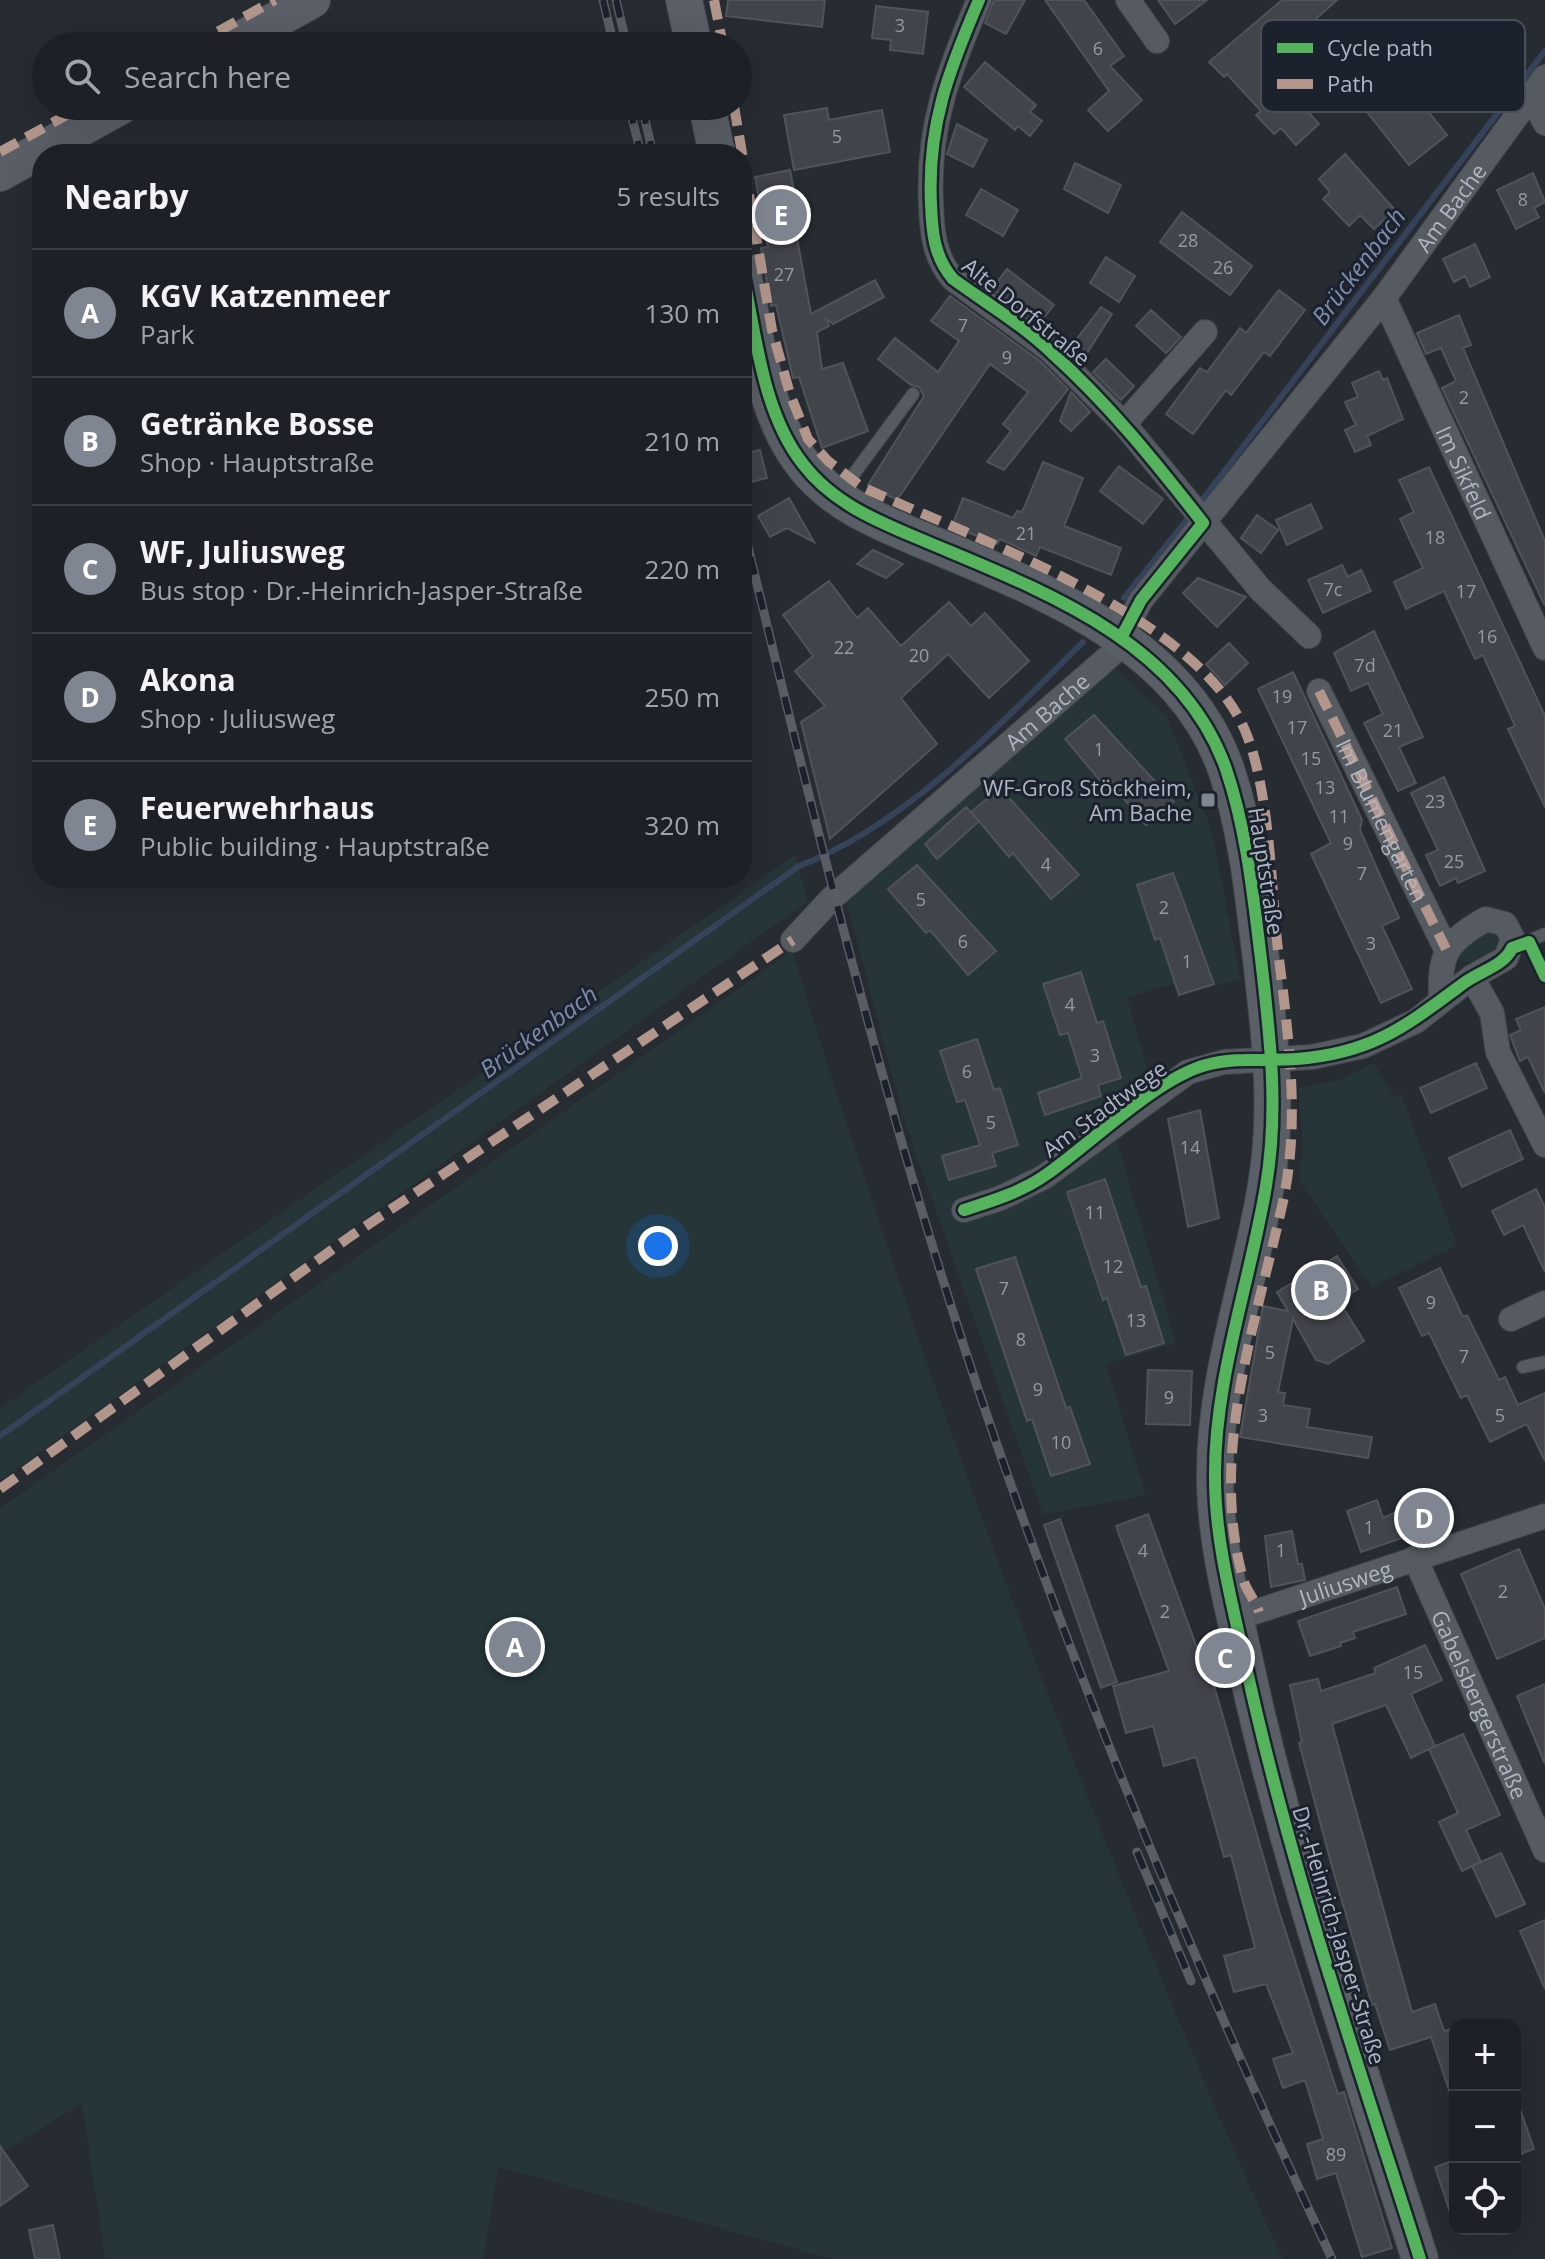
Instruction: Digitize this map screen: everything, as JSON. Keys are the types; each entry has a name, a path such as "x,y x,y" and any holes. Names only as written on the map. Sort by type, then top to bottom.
{"street":[{"path":"254,32 312,0"},
{"path":"684,0 691,32"},
{"name":"Alte Dorfstraße","path":"979,0 947,75 934,124 930,180 937,252 953,279 1050,350 1124,424 1203,523"},
{"path":"1128,0 1157,41"},
{"path":"1538,86 1545,123"},
{"name":"Am Bache","path":"1525,104 1538,86"},
{"name":"Am Bache","path":"793,940 833,897 1112,654 1141,600 1384,298 1519,112"},
{"path":"52,144 96,120"},
{"path":"710,120 715,144"},
{"path":"0,173 32,155"},
{"name":"Im Sikfeld","path":"1384,298 1545,648"},
{"name":"Hauptstraße","path":"752,315 781,427 804,466 836,497 890,526 1038,590 1121,638 1181,691 1209,731 1226,772 1249,858 1272,1060 1271,1156 1223,1388 1216,1444 1216,1508 1237,1618"},
{"path":"1124,424 1205,332"},
{"path":"1203,523 1260,589 1309,636"},
{"name":"Im Blumengarten","path":"1319,691 1446,949"},
{"path":"1272,1060 1312,1057 1363,1046 1393,1034 1441,1000 1472,977 1506,958 1512,948 1511,931 1494,919 1459,935 1446,949 1441,1000"},
{"path":"1472,977 1492,1013 1498,1052 1545,1145"},
{"name":"Am Stadtwege","path":"964,1210 1001,1198 1044,1177 1188,1072 1224,1062 1272,1060"},
{"path":"1511,1319 1545,1303"},
{"name":"Juliusweg","path":"1237,1618 1545,1516"},
{"name":"Gabelsbergerstraße","path":"1415,1558 1545,1850"},
{"name":"Dr.-Heinrich-Jasper-Straße","path":"1237,1618 1281,1807 1334,1989 1420,2259"}],"lane":[{"path":"836,497 913,394"},
{"path":"1512,948 1545,934"},
{"path":"1523,1367 1545,1362"}],"shaded area":[{"path":"1115,667 1167,717 1212,831 1240,979 1179,995 1174,984 1127,997 1154,1094 1112,1125 1176,1343 1106,1364 1146,1495 1043,1515 904,1120 843,889"},
{"path":"795,855 808,901 0,1481 0,1408 748,888 752,888 752,885"},
{"path":"1497,929 1504,947 1473,964 1456,956 1466,938"},
{"path":"792,951 909,1309 992,1546 1128,1897 1184,2034 1283,2259 832,2259 499,2167 483,2259 105,2259 82,2103 0,2154 0,1508"},
{"path":"1374,1063 1395,1097 1401,1094 1457,1245 1372,1287 1298,1179 1303,1146 1298,1088 1341,1079"}],"building":[{"path":"728,0 825,0 822,27 726,16"},
{"path":"994,0 1025,0 1006,34 985,23"},
{"path":"1045,0 1084,0 1124,56 1110,66 1142,100 1108,131 1088,110 1109,91"},
{"path":"1158,0 1207,0 1175,24"},
{"path":"1282,0 1337,0 1315,20 1261,20 1261,111 1227,74 1224,77 1209,62"},
{"path":"876,6 928,12 923,54 890,50 891,40 872,38"},
{"path":"985,62 1036,105 1030,112 1042,121 1030,136 1018,126 1015,130 964,87"},
{"path":"827,108 829,120 882,110 890,152 794,170 784,115"},
{"path":"1261,111 1308,112 1319,124 1296,145 1281,128 1274,134 1256,115"},
{"path":"1367,112 1429,112 1447,135 1409,165"},
{"path":"957,124 987,140 973,167 947,154"},
{"path":"1345,154 1395,210 1374,229 1360,215 1349,226 1323,199 1330,192 1319,179"},
{"path":"1075,163 1121,185 1108,213 1064,189"},
{"path":"790,170 801,226 795,227 811,314 875,280 884,297 833,324 826,319 829,326 817,332 822,369 843,363 868,431 822,448 799,377 793,378 776,305 771,306 761,248 768,247 755,177"},
{"path":"1533,173 1545,202 1534,208 1539,217 1516,229 1497,190"},
{"path":"981,189 1018,210 1003,236 966,215"},
{"path":"1182,212 1252,266 1230,295 1160,242"},
{"path":"1475,244 1490,277 1470,287 1465,276 1454,282 1443,259"},
{"path":"1106,257 1135,276 1119,302 1090,283"},
{"path":"1007,269 1054,305 1039,324 992,289"},
{"path":"1279,290 1305,310 1270,356 1264,352 1231,395 1226,390 1193,434 1166,414 1200,368 1207,372 1240,328 1246,333"},
{"path":"950,296 1040,361 1068,389 1004,470 987,462 1011,431 1003,424 1028,392 990,364 897,500 868,485 924,396 919,387 911,385 878,359 895,338 938,372 959,341 931,321"},
{"path":"1101,307 1112,314 1082,361 1070,348"},
{"path":"1151,310 1181,337 1166,353 1136,326"},
{"path":"1459,315 1471,345 1463,348 1545,541 1545,606 1442,388 1456,381 1441,348 1426,354 1417,333"},
{"path":"1106,359 1134,386 1121,400 1093,372"},
{"path":"1379,371 1383,380 1387,378 1403,419 1367,436 1371,445 1355,452 1345,430 1356,425 1345,402 1358,397 1352,383"},
{"path":"1071,392 1090,412 1071,431 1060,421"},
{"path":"760,450 767,478 752,482 752,452"},
{"path":"1043,462 1083,478 1064,526 1121,548 1111,575 1040,547 1036,556 1000,539 997,544 952,526 963,498 1013,518 1017,511 1021,512 1024,508"},
{"path":"1119,466 1163,499 1143,524 1100,491"},
{"path":"1429,467 1545,716 1545,807 1508,729 1515,726 1483,655 1475,659 1444,591 1406,609 1394,582 1423,568 1400,519 1414,512 1399,480"},
{"path":"789,498 814,542 787,528 770,537 758,516"},
{"path":"1311,504 1322,528 1287,545 1276,520"},
{"path":"1257,515 1278,530 1261,553 1241,538"},
{"path":"873,550 903,564 886,578 857,564"},
{"path":"1342,565 1348,577 1361,570 1371,591 1323,613 1308,580"},
{"path":"1198,578 1246,597 1217,627 1183,593"},
{"path":"829,581 857,618 868,608 901,646 949,602 971,626 985,613 1029,661 989,698 948,654 901,698 937,744 830,839 801,722 825,706 795,671 813,656 783,615"},
{"path":"1374,631 1423,737 1399,747 1416,783 1398,791 1364,723 1383,714 1368,683 1351,691 1334,653"},
{"path":"1229,643 1248,663 1225,685 1206,664"},
{"path":"1293,672 1362,820 1360,830 1399,918 1382,926 1412,989 1381,1003 1311,854 1331,843 1258,689"},
{"path":"1094,715 1174,802 1146,825 1108,780 1103,784 1065,739"},
{"path":"1444,777 1485,871 1458,883 1456,878 1440,886 1426,855 1438,850 1411,793"},
{"path":"1000,788 1079,875 1051,899 1013,853 1009,857 971,812"},
{"path":"966,807 979,821 937,859 925,844"},
{"path":"917,865 996,951 968,975 930,930 926,933 888,889"},
{"path":"1173,873 1214,984 1179,995 1160,938 1155,940 1137,885"},
{"path":"1081,972 1097,1023 1103,1021 1121,1078 1098,1085 1101,1096 1045,1115 1038,1093 1082,1078 1068,1033 1060,1035 1043,984"},
{"path":"1545,1007 1545,1093 1528,1057 1520,1061 1510,1035 1521,1030 1516,1019"},
{"path":"977,1039 994,1090 1000,1088 1018,1145 992,1153 996,1166 949,1180 942,1156 980,1145 965,1100 957,1102 940,1051"},
{"path":"1476,1063 1487,1088 1431,1113 1420,1088"},
{"path":"1200,1110 1219,1218 1188,1227 1168,1119"},
{"path":"1510,1130 1523,1159 1462,1187 1449,1158"},
{"path":"1105,1179 1141,1287 1146,1286 1164,1343 1126,1355 1107,1298 1103,1300 1067,1192"},
{"path":"1536,1189 1545,1207 1545,1272 1523,1225 1504,1235 1492,1211"},
{"path":"1337,1256 1358,1289 1339,1301 1364,1341 1328,1364 1316,1360 1293,1319 1278,1392 1285,1393 1283,1405 1310,1409 1307,1427 1372,1437 1368,1458 1240,1437 1263,1306 1288,1311 1277,1292"},
{"path":"1015,1257 1066,1408 1070,1407 1090,1464 1051,1476 1032,1419 1027,1421 976,1269"},
{"path":"1440,1268 1463,1317 1467,1315 1499,1380 1505,1377 1518,1405 1545,1393 1545,1461 1527,1424 1490,1442 1467,1395 1461,1398 1429,1333 1422,1336 1399,1288"},
{"path":"1148,1370 1192,1371 1190,1425 1146,1424"},
{"path":"1437,1494 1449,1522 1361,1552 1347,1511 1377,1500 1383,1518"},
{"path":"1148,1514 1200,1656 1205,1654 1278,1908 1338,2094 1344,2092 1392,2248 1362,2257 1336,2173 1317,2179 1307,2144 1323,2139 1305,2080 1283,2088 1273,2059 1293,2053 1266,1984 1234,1992 1224,1956 1255,1948 1231,1855 1224,1857 1196,1757 1164,1766 1153,1726 1126,1733 1113,1686 1169,1671 1116,1526"},
{"path":"1060,1519 1117,1682 1101,1688 1044,1525"},
{"path":"1292,1531 1298,1564 1302,1564 1305,1580 1271,1587 1265,1536"},
{"path":"1519,1549 1545,1609 1545,1638 1497,1659 1461,1574"},
{"path":"1397,1587 1406,1614 1353,1632 1355,1638 1340,1643 1341,1646 1310,1656 1298,1621"},
{"path":"1425,1645 1442,1680 1411,1694 1435,1746 1411,1758 1386,1705 1332,1724 1412,2012 1435,2004 1444,2031 1449,2030 1449,2090 1431,2037 1390,2050 1375,2004 1372,2005 1299,1743 1302,1742 1290,1685 1318,1679 1321,1691 1376,1673 1374,1668"},
{"path":"1545,1684 1545,1764 1517,1696"},
{"path":"1463,1734 1500,1815 1466,1830 1481,1862 1462,1871 1439,1822 1458,1813 1429,1749"},
{"path":"1501,1853 1525,1904 1496,1917 1472,1866"},
{"path":"1545,1920 1545,1989 1520,1931"},
{"path":"1521,2112 1534,2149 1521,2154"},
{"path":"0,2146 28,2186 0,2206"},
{"path":"1449,2162 1449,2209 1435,2167"},
{"path":"53,2225 60,2259 35,2259 29,2230"}],"waterway":[{"name":"Brückenbach","path":"1525,77 1545,51"},
{"name":"Brückenbach","path":"1200,503 1498,112"},
{"name":"Brückenbach","path":"1124,598 1190,516"},
{"name":"Brückenbach","path":"0,1436 799,866 839,848 915,798 986,737 1083,642"}],"railway":[{"path":"603,0 611,32"},
{"path":"616,0 624,32"},
{"path":"632,120 638,144"},
{"path":"645,120 651,144"},
{"path":"752,563 822,848 910,1172 1015,1498 1142,1828 1234,2044 1332,2259"},
{"path":"1137,1852 1191,1981"}],"marked path":[{"path":"217,32 275,0"},
{"path":"714,0 720,32"},
{"path":"0,152 58,120"},
{"path":"736,120 740,144"},
{"path":"752,212 772,330 790,394 808,439 828,461 862,487 1021,557 1080,586 1136,619 1185,655 1224,695 1248,738 1261,785 1268,838 1292,1107 1288,1173 1239,1392 1233,1440 1231,1488 1234,1535 1244,1582 1259,1612"},
{"path":"1319,691 1446,949"},
{"path":"0,1489 351,1236 793,940"}],"cycle path":[{"path":"979,0 942,99 933,149 932,224 942,262 953,279 1029,333 1073,372 1131,435 1203,523 1141,600 1121,638"},
{"path":"752,321 762,372 778,421 789,443 815,478 844,502 876,520 1060,601 1142,654 1176,686 1205,724 1226,769 1239,816 1252,887 1273,1101 1266,1186 1220,1404 1215,1478 1218,1529 1249,1680 1286,1826 1328,1971 1420,2259"},
{"path":"964,1210 1007,1195 1037,1180 1145,1097 1187,1072 1228,1061 1324,1056 1368,1044 1406,1024 1470,979 1498,964 1512,948 1529,942 1545,976"}],"place":[{"name":"Feuerwehrhaus","path":"781,215"},
{"name":"WF-Groß Stöckheim, Am Bache","path":"1208,800"},
{"name":"Getränke Bosse","path":"1321,1290"},
{"name":"Akona","path":"1424,1518"},
{"name":"KGV Katzenmeer","path":"515,1647"},
{"name":"WF, Juliusweg","path":"1225,1658"}]}
